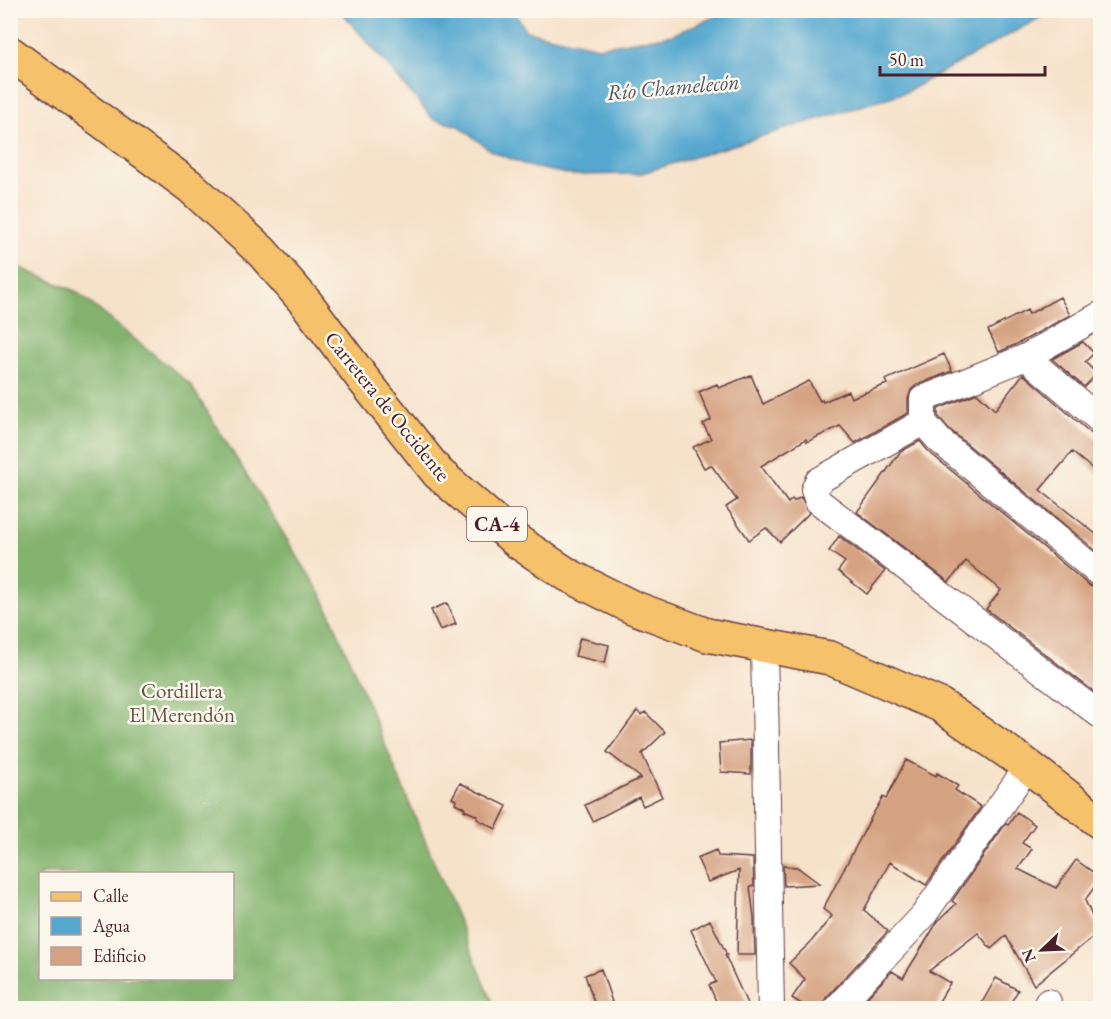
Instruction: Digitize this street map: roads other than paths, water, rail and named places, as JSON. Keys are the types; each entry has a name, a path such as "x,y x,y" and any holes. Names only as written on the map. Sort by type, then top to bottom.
{"main road":[{"name":"Carretera de Occidente","path":"10,53 190,187 262,252 307,304 363,380 438,473 518,542 568,575 632,607 707,635 830,658 940,705 1028,766 1101,822"}],"street":[{"path":"1101,315 1026,357 923,399 923,422 939,440 1101,574"},
{"path":"1026,357 1101,420"},
{"path":"923,422 818,481 814,490 818,501 1101,715"},
{"path":"764,646 772,1008"},
{"path":"837,1008 923,916 1028,766"}],"water":[{"name":"Río Chamelecón","path":"341,11 514,11 526,31 598,47 672,35 728,11 1052,11 906,92 639,174 573,175 531,167 491,151 459,126 433,119"}],"park label":[{"name":"Cordillera El Merendón","path":"182,702"}]}
